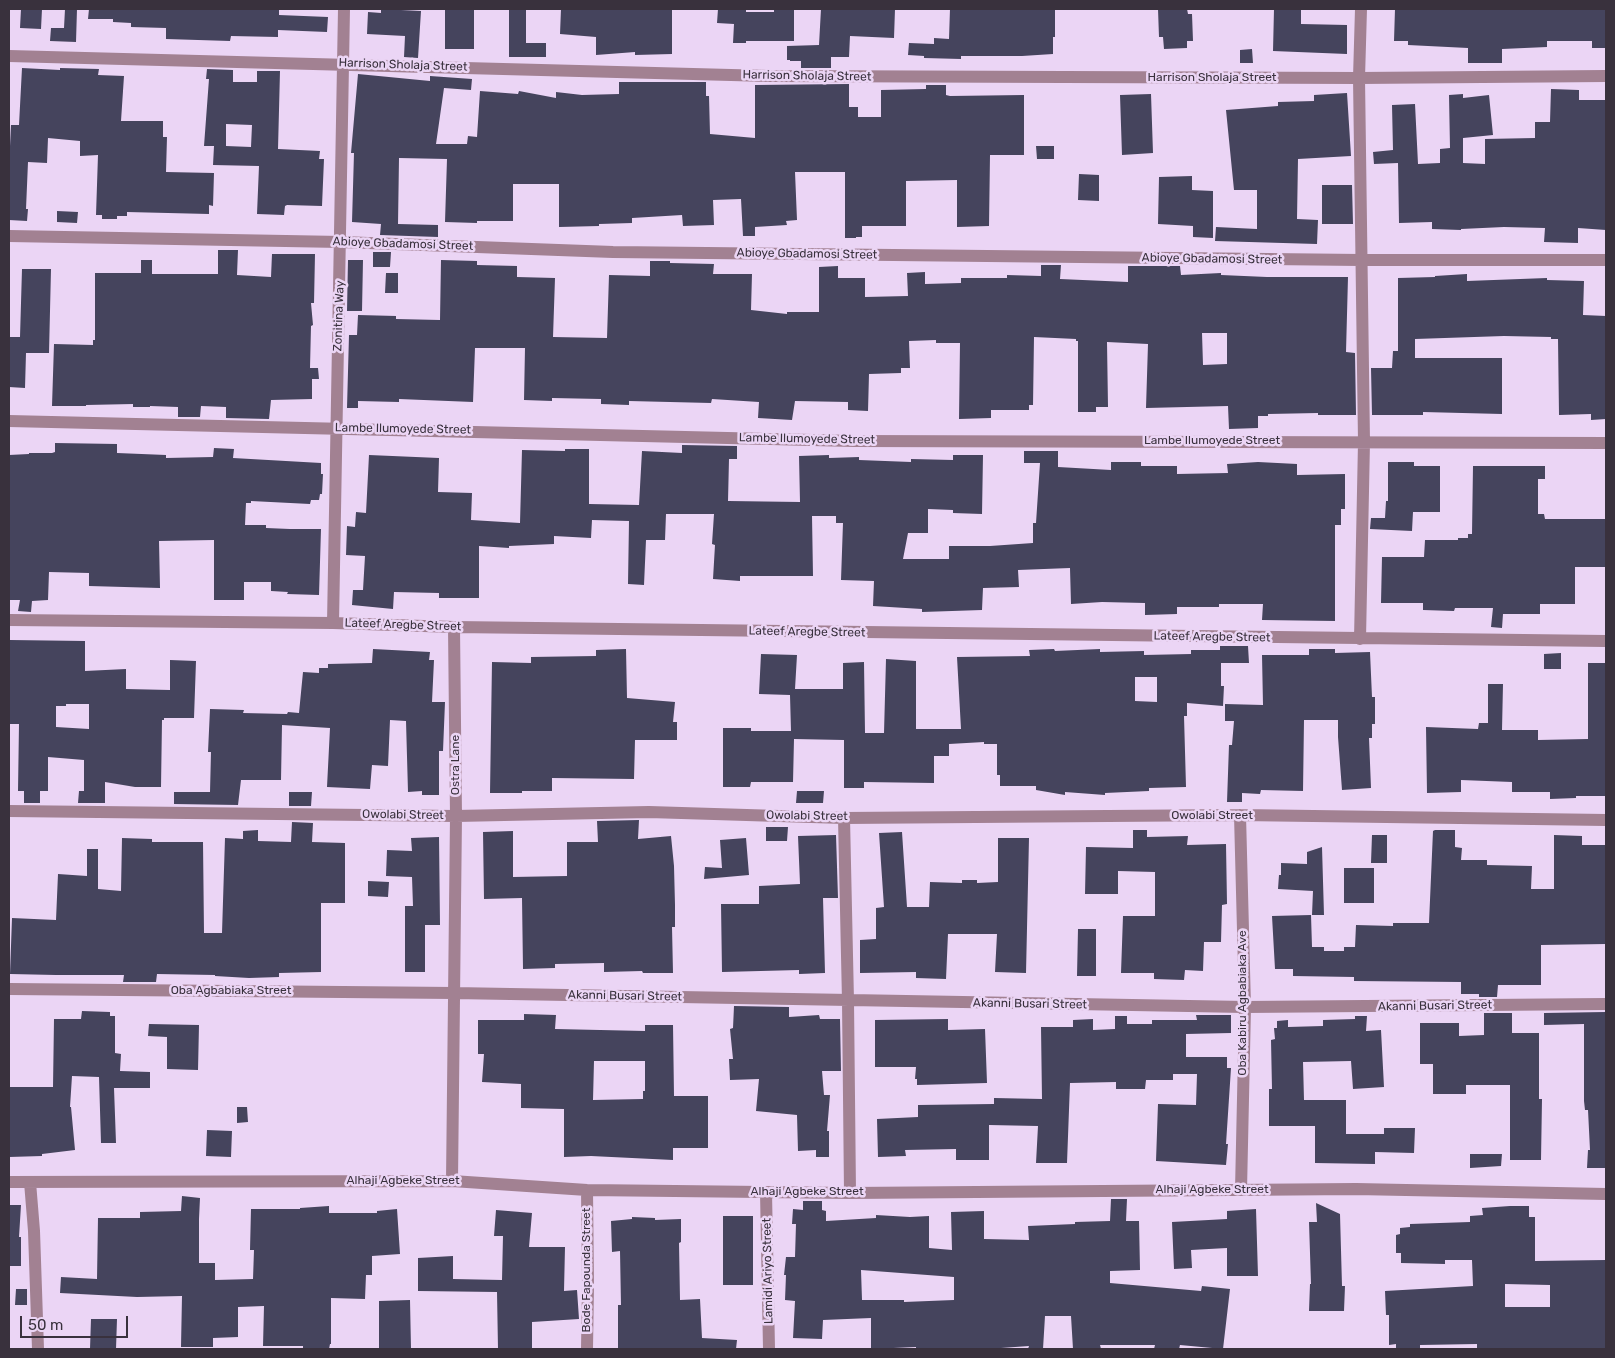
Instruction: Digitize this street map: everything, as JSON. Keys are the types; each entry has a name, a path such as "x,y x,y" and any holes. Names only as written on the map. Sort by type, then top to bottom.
{"street":[{"name":"Zonitina Way","path":"333,623 344,9"},
{"path":"1360,639 1364,442 1359,78 1361,9"},
{"name":"Harrison Sholaja Street","path":"9,56 770,76 1359,78 1606,76"},
{"name":"Abioye Gbadamosi Street","path":"9,236 341,242 613,252 1361,260 1606,260"},
{"name":"Lambe Ilumoyede Street","path":"9,420 854,441 1606,444"},
{"name":"Lateef Aregbe Street","path":"9,620 1606,641"},
{"name":"Ostra Lane","path":"452,1180 456,816 454,627"},
{"name":"Owolabi Street","path":"9,811 456,816 649,812 844,818 1240,816 1606,820"},
{"name":"Oba Kabiru Agbabiaka Ave","path":"1240,816 1245,1007 1241,1190"},
{"path":"844,818 850,1192"},
{"name":"Oba Agbabiaka Street","path":"9,989 454,993"},
{"name":"Akanni Busari Street","path":"454,993 1245,1007 1606,1004"},
{"name":"Alhaji Agbeke Street","path":"9,1182 452,1180 587,1190 850,1192 1356,1189 1606,1194"},
{"path":"30,1182 34,1231 38,1349"},
{"name":"Bode Fapounda Street","path":"587,1190 587,1349"},
{"name":"Lamidi Ariyo Street","path":"766,1192 769,1349"}],"building":[{"path":"21,9 42,9 41,29 20,28"},
{"path":"65,9 77,9 76,42 50,41 51,28 64,28"},
{"path":"89,9 279,9 279,15 328,17 327,32 278,30 278,37 231,36 230,41 166,39 166,28 131,27 131,23 113,22 113,19 88,19"},
{"path":"381,9 421,11 418,58 404,57 405,36 367,34 368,12 381,13"},
{"path":"445,9 474,9 474,49 445,49"},
{"path":"509,9 526,9 526,43 546,43 546,57 509,57"},
{"path":"561,9 672,9 672,54 635,55 635,52 596,55 596,37 560,34"},
{"path":"718,9 774,12 774,9 794,9 794,41 746,41 746,43 733,43 734,24 717,23"},
{"path":"821,9 895,9 894,38 850,36 849,57 831,57 831,68 801,68 801,61 787,60 787,46 819,45"},
{"path":"950,9 1055,9 1053,54 961,56 961,59 924,58 924,56 908,55 909,43 934,44 934,38 949,39"},
{"path":"1158,9 1187,9 1188,14 1192,14 1193,41 1187,41 1187,48 1164,49 1163,37 1159,37"},
{"path":"1274,9 1301,9 1301,24 1347,25 1347,54 1273,51"},
{"path":"1395,9 1606,9 1606,48 1592,48 1592,41 1547,41 1547,47 1502,49 1502,63 1468,63 1468,48 1408,45 1408,41 1394,41"},
{"path":"1252,49 1253,63 1240,63 1240,50"},
{"path":"22,68 60,70 60,68 99,69 98,75 124,76 121,121 163,121 163,137 167,137 166,172 214,173 213,206 209,205 209,214 127,212 127,216 117,216 117,219 102,219 102,215 96,215 98,155 80,156 80,141 48,138 47,163 28,162 27,221 9,220 9,146 11,125 19,125"},
{"path":"207,69 233,70 233,82 257,82 257,71 280,71 278,149 320,151 319,159 324,159 322,206 287,205 285,206 284,215 257,214 259,166 213,165 214,146 204,146 209,79 206,79","holes":["226,124 252,125 251,147 226,146"]},
{"path":"358,74 430,81 430,76 472,79 471,90 444,88 436,144 467,144 468,136 477,137 480,91 518,94 519,91 556,98 556,92 582,95 619,94 619,82 706,82 706,96 709,96 710,134 755,138 755,85 849,84 849,107 858,107 858,117 881,117 881,90 926,89 926,85 946,85 946,95 950,96 1024,95 1024,155 990,155 989,226 957,227 957,180 906,181 906,226 862,226 862,237 856,238 845,238 845,172 795,172 797,220 786,221 787,225 755,227 755,236 743,236 741,199 713,200 714,225 683,226 682,215 632,218 632,223 559,227 559,184 513,184 513,221 445,222 447,159 399,158 398,224 438,225 438,237 380,235 381,224 352,222 354,153 351,153"},
{"path":"1551,89 1579,90 1579,100 1606,100 1606,230 1578,228 1578,243 1544,242 1545,228 1504,227 1461,230 1432,229 1432,222 1399,223 1398,163 1374,164 1373,152 1393,150 1392,105 1415,104 1418,164 1440,163 1440,149 1450,148 1449,95 1463,94 1463,98 1489,95 1493,135 1463,138 1463,163 1485,164 1485,139 1535,138 1535,122 1550,122"},
{"path":"1347,93 1351,156 1298,159 1297,219 1318,220 1317,244 1215,241 1216,227 1257,229 1257,190 1234,190 1226,110 1278,106 1278,102 1314,101 1314,95"},
{"path":"1151,94 1153,153 1122,155 1120,95"},
{"path":"1036,146 1054,146 1054,159 1037,159"},
{"path":"1079,174 1099,175 1099,201 1078,200"},
{"path":"1192,176 1192,190 1213,191 1213,238 1193,237 1193,226 1158,224 1159,177"},
{"path":"1322,185 1352,185 1353,224 1322,224"},
{"path":"57,211 78,212 77,223 57,222"},
{"path":"218,250 238,250 237,275 271,277 272,254 315,254 314,303 311,303 313,325 311,326 310,368 318,368 319,379 312,379 312,399 271,400 269,419 226,418 226,407 201,406 200,417 178,417 178,407 133,407 133,404 52,406 54,344 93,345 93,340 95,340 95,273 141,273 141,260 152,260 152,274 218,274"},
{"path":"373,252 391,252 390,267 373,267"},
{"path":"348,260 363,260 362,311 347,311"},
{"path":"441,260 477,261 477,265 517,266 517,277 555,278 553,337 607,338 609,275 650,276 650,261 714,264 713,274 752,274 751,310 787,314 787,312 819,312 819,267 838,266 838,278 865,278 865,297 908,296 907,273 925,272 925,284 961,283 961,278 1007,278 1007,275 1041,276 1041,265 1061,265 1060,279 1128,282 1128,266 1180,266 1181,275 1221,273 1221,275 1267,277 1348,277 1346,352 1355,353 1356,415 1318,415 1318,413 1268,414 1268,416 1258,416 1258,428 1229,429 1228,406 1146,408 1148,344 1107,342 1108,407 1096,407 1096,412 1078,412 1078,341 1076,339 1034,337 1033,405 1029,405 1029,410 991,410 991,418 959,419 960,343 936,343 936,340 909,341 910,368 901,368 901,373 869,374 868,411 848,410 848,402 795,401 792,420 758,418 759,402 712,399 711,403 629,401 629,405 601,404 601,399 552,398 552,401 524,400 525,348 475,348 473,402 399,399 399,402 358,401 358,408 347,408 349,335 357,335 358,315 396,316 396,319 440,320","holes":["1202,333 1227,333 1227,364 1203,365"]},
{"path":"22,269 51,269 49,353 26,353 25,388 9,387 10,337 20,337"},
{"path":"386,273 398,273 398,293 385,293"},
{"path":"1467,274 1467,281 1547,278 1547,280 1584,281 1583,315 1606,316 1606,419 1591,420 1591,414 1559,415 1558,339 1551,339 1551,337 1504,336 1415,339 1415,358 1502,358 1502,414 1423,412 1423,415 1372,415 1371,368 1392,368 1393,351 1398,351 1398,278"},
{"path":"55,443 117,444 117,453 166,455 166,458 213,457 214,448 234,449 233,458 321,463 321,474 323,474 322,494 320,494 319,500 311,500 310,504 251,501 251,503 246,503 245,525 266,525 266,528 321,529 319,595 287,594 288,592 271,591 271,582 244,582 244,600 214,600 214,540 159,541 160,588 89,586 89,573 49,572 48,600 32,601 31,612 18,611 20,600 10,600 9,455 52,453 55,452"},
{"path":"682,445 737,446 737,459 729,459 728,501 800,502 799,456 829,455 829,458 859,457 859,460 911,462 911,459 953,460 953,455 983,455 982,514 953,513 953,510 928,509 928,533 908,533 903,559 949,559 949,546 1033,543 1033,523 1036,523 1040,463 1024,463 1024,451 1058,451 1058,467 1111,470 1111,462 1141,462 1141,466 1177,466 1177,474 1228,473 1227,464 1258,462 1297,464 1297,475 1345,474 1345,509 1341,509 1341,525 1335,525 1335,621 1262,620 1263,604 1219,604 1219,607 1177,607 1177,614 1145,615 1145,603 1102,602 1071,604 1070,568 1018,570 1019,587 983,588 982,610 922,612 922,609 873,606 874,581 841,580 843,523 836,523 836,516 812,516 813,576 740,576 740,581 713,579 715,545 712,544 714,514 666,514 665,540 646,540 644,585 628,584 629,521 592,520 591,538 554,536 554,544 509,546 509,548 479,546 479,598 439,598 439,593 394,592 393,609 352,605 353,590 363,590 365,556 346,555 347,526 355,527 356,512 366,513 369,455 439,458 438,492 472,493 471,520 520,523 522,450 565,451 565,449 589,449 589,504 639,505 642,451 682,453"},
{"path":"1388,462 1414,462 1414,466 1440,466 1440,512 1413,512 1412,531 1370,529 1371,518 1385,518 1386,501 1388,501"},
{"path":"1473,466 1545,466 1545,479 1538,479 1538,514 1544,514 1545,519 1606,519 1606,567 1575,567 1575,604 1540,604 1540,614 1503,614 1502,628 1491,627 1493,608 1455,608 1454,611 1423,610 1423,603 1381,603 1382,557 1424,557 1425,540 1458,540 1458,538 1468,538 1468,534 1472,534"},
{"path":"10,640 85,641 85,671 126,669 126,689 170,690 170,660 196,661 194,718 164,718 162,720 161,787 135,787 105,782 105,803 78,803 79,791 84,791 84,760 48,757 48,791 40,791 40,803 24,803 24,791 18,791 19,724 10,724","holes":["89,704 89,729 56,727 56,706"]},
{"path":"1220,646 1248,646 1249,663 1221,663 1221,686 1224,686 1223,706 1187,703 1187,716 1184,716 1186,787 1149,788 1149,791 1105,793 1105,795 1065,792 1065,795 1036,790 1036,786 1000,786 1000,775 997,775 997,744 984,744 984,742 949,744 949,756 934,756 934,783 864,782 864,788 844,788 844,740 794,739 793,782 751,782 750,787 723,787 723,728 751,728 751,731 791,731 790,695 759,694 761,654 797,655 795,689 843,689 843,663 864,662 865,733 884,733 886,659 916,661 916,729 961,729 957,657 1030,656 1029,650 1054,649 1055,651 1100,649 1100,652 1144,651 1144,655 1191,654 1191,650 1220,650","holes":["1135,677 1157,677 1157,702 1135,701"]},
{"path":"373,649 430,652 429,660 434,660 432,702 445,702 443,751 439,751 439,795 422,795 422,791 408,792 406,721 390,720 388,766 372,765 370,789 327,787 330,728 282,725 281,780 241,780 238,805 174,804 174,792 210,792 211,752 208,752 210,709 244,710 243,713 299,713 303,672 319,673 319,668 328,668 328,664 372,663"},
{"path":"626,649 627,698 675,702 673,722 677,722 677,740 635,740 634,779 552,778 552,791 490,793 492,662 531,663 531,657 596,656 596,650"},
{"path":"1309,649 1335,649 1335,653 1370,652 1372,697 1375,697 1375,724 1372,724 1372,738 1369,738 1371,788 1342,790 1338,720 1304,720 1303,791 1261,790 1260,794 1242,793 1242,802 1227,802 1229,745 1232,745 1234,721 1225,721 1225,704 1263,705 1262,655 1309,655"},
{"path":"1561,653 1561,669 1544,669 1544,654"},
{"path":"1588,663 1606,663 1606,796 1576,796 1576,798 1550,799 1550,792 1512,792 1512,782 1461,780 1461,792 1427,793 1426,727 1478,729 1479,723 1488,723 1488,684 1503,684 1502,730 1538,730 1538,740 1588,739"},
{"path":"797,791 824,791 823,803 796,803"},
{"path":"289,792 312,792 311,806 289,806"},
{"path":"639,820 638,839 671,836 675,905 675,927 672,927 673,973 643,973 642,971 604,972 604,963 555,964 555,968 523,969 522,898 484,899 483,832 513,831 513,877 567,876 567,842 598,842 597,821"},
{"path":"292,822 313,823 312,842 345,843 345,903 321,903 321,972 279,973 279,977 249,978 215,975 157,974 156,982 123,982 124,975 10,974 12,918 56,920 58,874 87,876 87,849 98,849 98,889 121,891 122,838 152,839 152,842 203,842 204,933 222,933 225,838 243,839 243,831 258,830 258,841 291,842"},
{"path":"766,827 788,827 787,841 766,841"},
{"path":"1133,830 1147,830 1147,837 1188,836 1187,845 1226,844 1227,904 1222,905 1221,942 1204,942 1203,971 1185,970 1184,980 1154,979 1154,973 1121,973 1123,916 1155,916 1155,872 1118,871 1118,894 1085,894 1086,847 1133,848"},
{"path":"1455,830 1455,847 1462,848 1461,860 1487,860 1487,865 1532,866 1531,889 1554,889 1554,835 1582,836 1582,845 1606,845 1606,944 1541,945 1541,985 1498,985 1497,997 1461,994 1461,982 1354,981 1354,977 1293,976 1293,969 1275,969 1272,916 1311,915 1312,947 1324,947 1324,951 1344,951 1344,947 1355,947 1356,925 1393,926 1393,923 1429,923 1433,831"},
{"path":"902,832 907,907 929,907 930,882 962,883 962,880 977,880 977,883 998,882 998,838 1029,838 1026,973 995,972 997,934 948,934 946,979 916,978 916,972 860,973 860,940 876,939 876,908 884,907 879,833"},
{"path":"836,835 838,898 823,898 825,973 799,974 799,970 722,972 721,904 759,904 759,886 800,884 798,836"},
{"path":"1372,835 1387,835 1387,863 1371,863"},
{"path":"439,837 440,925 425,925 425,972 405,972 405,906 413,906 412,877 386,876 387,850 412,851 411,838"},
{"path":"746,838 749,875 704,879 705,867 722,868 720,840"},
{"path":"1322,847 1324,915 1312,915 1313,891 1278,889 1279,875 1281,875 1281,863 1307,864 1307,852"},
{"path":"1344,868 1374,868 1374,903 1344,903"},
{"path":"368,881 389,882 388,897 368,896"},
{"path":"1078,929 1096,929 1096,976 1077,976"},
{"path":"734,1006 789,1007 789,1017 819,1015 820,1019 840,1019 841,1071 822,1071 824,1095 830,1095 827,1131 829,1131 829,1157 816,1157 816,1150 798,1151 797,1115 756,1111 759,1079 730,1080 729,1059 733,1059 730,1029 733,1028"},
{"path":"82,1011 110,1012 110,1016 115,1016 115,1053 121,1054 120,1071 150,1072 150,1088 114,1088 116,1143 101,1143 99,1077 72,1076 70,1107 75,1150 42,1154 42,1156 9,1157 9,1087 53,1087 54,1019 81,1019"},
{"path":"1606,1012 1606,1168 1587,1168 1588,1150 1590,1150 1588,1110 1585,1110 1584,1101 1584,1024 1544,1025 1544,1013"},
{"path":"1484,1013 1512,1013 1512,1033 1539,1033 1539,1099 1542,1099 1541,1160 1510,1160 1510,1085 1466,1085 1466,1094 1433,1094 1433,1064 1420,1064 1420,1023 1459,1023 1459,1036 1484,1035"},
{"path":"524,1014 556,1015 555,1029 645,1031 645,1025 673,1025 674,1096 708,1096 708,1148 673,1148 673,1160 591,1156 564,1157 564,1109 521,1108 521,1084 482,1082 484,1054 478,1054 478,1020 524,1020","holes":["594,1061 645,1061 645,1091 643,1091 643,1099 593,1100"]},
{"path":"1196,1015 1231,1015 1231,1033 1186,1034 1186,1057 1227,1057 1227,1068 1231,1068 1226,1165 1156,1161 1158,1104 1196,1105 1197,1074 1173,1074 1173,1080 1146,1080 1145,1089 1116,1089 1116,1082 1070,1083 1067,1163 1036,1163 1038,1126 989,1125 989,1160 956,1160 956,1149 905,1150 906,1156 878,1157 877,1119 918,1117 918,1105 994,1104 994,1098 1042,1099 1041,1027 1073,1027 1073,1020 1093,1019 1093,1030 1115,1029 1115,1016 1127,1016 1127,1024 1152,1024 1152,1020 1197,1020"},
{"path":"1355,1016 1367,1016 1366,1031 1381,1030 1384,1087 1353,1089 1351,1061 1303,1062 1304,1100 1346,1100 1346,1134 1384,1134 1384,1128 1415,1128 1414,1153 1375,1152 1375,1164 1315,1163 1315,1126 1269,1126 1269,1089 1272,1089 1271,1040 1275,1039 1274,1028 1277,1028 1277,1021 1288,1020 1288,1027 1323,1026 1323,1020 1355,1019"},
{"path":"948,1019 948,1030 985,1029 987,1083 917,1085 917,1079 915,1079 916,1067 875,1067 875,1020"},
{"path":"149,1024 199,1025 198,1070 167,1069 167,1037 148,1036"},
{"path":"237,1107 247,1107 248,1122 237,1123"},
{"path":"207,1130 232,1131 231,1157 206,1156"},
{"path":"1470,1154 1502,1154 1501,1166 1470,1168"},
{"path":"182,1196 200,1198 199,1263 215,1263 215,1280 253,1279 254,1250 250,1250 251,1209 300,1209 329,1206 329,1213 377,1213 377,1211 397,1209 400,1254 372,1256 372,1275 366,1275 365,1299 331,1298 331,1344 329,1349 303,1349 303,1346 263,1346 264,1306 238,1307 238,1337 213,1338 213,1347 181,1347 182,1296 137,1297 60,1293 61,1277 97,1279 98,1218 140,1218 140,1212 181,1211"},
{"path":"1111,1199 1127,1199 1126,1221 1139,1221 1140,1270 1110,1271 1110,1283 1201,1291 1202,1286 1230,1289 1223,1349 1180,1345 1179,1349 1154,1349 1155,1345 1100,1345 1101,1349 1073,1349 1071,1316 1045,1316 1043,1349 1028,1349 1029,1346 987,1349 916,1349 916,1347 871,1349 871,1318 823,1320 822,1339 793,1338 795,1301 785,1300 786,1275 784,1275 786,1257 795,1257 796,1224 792,1224 793,1209 803,1210 803,1201 822,1201 822,1210 826,1211 826,1221 876,1218 876,1215 929,1216 929,1248 952,1250 951,1212 984,1211 984,1239 1029,1240 1028,1226 1110,1221","holes":["861,1270 954,1277 954,1300 904,1302 904,1300 862,1300"]},
{"path":"1316,1203 1340,1214 1342,1286 1345,1286 1344,1311 1309,1311 1311,1284 1309,1222 1317,1222"},
{"path":"9,1205 21,1205 19,1237 21,1237 21,1266 9,1266"},
{"path":"1529,1206 1529,1217 1535,1217 1535,1261 1606,1260 1606,1349 1477,1349 1477,1344 1420,1345 1420,1349 1396,1349 1396,1344 1389,1345 1389,1315 1386,1315 1385,1291 1473,1286 1472,1260 1445,1260 1445,1264 1401,1263 1401,1253 1396,1253 1396,1235 1400,1234 1400,1228 1410,1227 1410,1224 1470,1222 1470,1216 1483,1215 1482,1208","holes":["1505,1284 1550,1285 1550,1307 1505,1307"]},
{"path":"1256,1209 1258,1276 1227,1276 1227,1248 1191,1250 1192,1268 1174,1269 1172,1222 1227,1219 1227,1211"},
{"path":"496,1210 532,1213 529,1247 565,1247 564,1291 577,1290 579,1319 532,1322 532,1349 498,1349 497,1292 418,1291 418,1258 453,1256 453,1279 502,1280 503,1236 494,1236"},
{"path":"723,1216 753,1216 753,1285 723,1285"},
{"path":"632,1217 655,1218 655,1220 681,1219 681,1242 679,1243 680,1300 700,1299 702,1338 737,1340 736,1349 618,1349 618,1305 621,1305 620,1251 612,1252 611,1221 632,1219"},
{"path":"16,1289 27,1289 27,1305 15,1305"},
{"path":"410,1300 411,1349 379,1349 379,1301"},
{"path":"91,1319 117,1319 116,1349 90,1349"}]}
